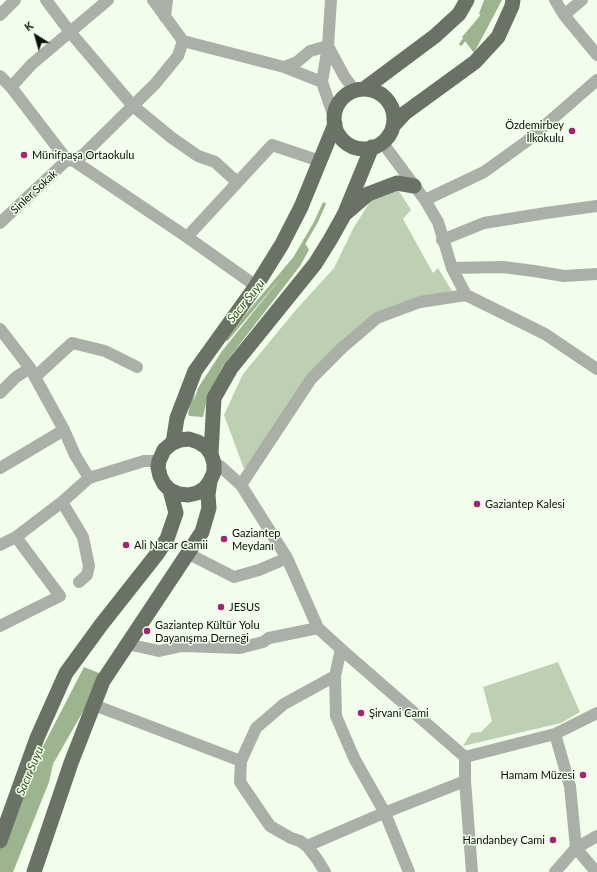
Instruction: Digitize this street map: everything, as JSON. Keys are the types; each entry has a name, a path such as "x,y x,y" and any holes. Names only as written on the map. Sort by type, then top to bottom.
{"main road":[{"path":"173,443 177,418 195,371 256,286 282,244 301,207 320,161 335,121 336,108 341,100 347,94 360,90 435,36 459,14 467,0"},
{"path":"393,126 405,113 475,62 498,37 512,6 513,0"},
{"path":"335,121 338,134 344,141 362,149 377,145 389,135 393,126 394,117 388,100 377,92 360,90"},
{"path":"213,458 206,447 198,442 189,439 180,440 164,450 158,467 160,476 164,484 170,490 179,494 188,495 197,493 205,488 210,481 214,472 214,398 231,368 315,264 344,215 377,145"},
{"path":"344,215 368,194 397,183 414,186"},
{"path":"34,872 71,763 103,681 202,532 209,508 208,495 210,481"},
{"path":"0,841 36,738 66,674 100,625 167,539 176,513 170,490"}],"street":[{"path":"0,16 15,0"},
{"path":"46,0 70,32 133,106 172,138 198,156 215,162 237,182"},
{"path":"11,87 32,64 108,0"},
{"path":"153,0 184,41 284,67 322,82"},
{"path":"165,17 167,0"},
{"path":"331,0 328,46 322,82 335,121"},
{"path":"554,0 564,15 597,55"},
{"path":"564,15 582,0"},
{"name":"Sinler Sokak","path":"0,223 71,161 84,154 133,106 178,56 184,41"},
{"path":"284,67 297,62 310,51 328,46"},
{"path":"328,46 344,76 360,90"},
{"path":"0,76 11,87 71,161 187,236 256,286"},
{"path":"425,200 484,172 527,141 597,80"},
{"path":"187,236 272,145 320,161"},
{"path":"377,145 425,200 438,222 442,240 452,268 466,295"},
{"path":"442,240 484,223 546,212 597,206"},
{"path":"452,268 503,267 534,270 564,276 597,274"},
{"path":"241,485 311,379 342,348 378,318 420,302 466,295 545,334 597,369"},
{"path":"0,329 33,372 64,430 75,455 89,478"},
{"path":"0,393 16,377 33,372 72,343 105,351 137,367"},
{"path":"0,468 64,430"},
{"path":"213,458 241,485 287,558 318,628 465,757 465,781 472,872"},
{"path":"0,546 16,537 62,502 89,478 144,461 159,461"},
{"path":"62,502 83,536 89,566 87,575 79,582"},
{"path":"0,626 60,596 16,537"},
{"path":"187,553 234,577 259,570 287,558"},
{"path":"127,644 159,651 182,646 240,648 263,642 269,638 318,628"},
{"path":"341,649 335,676 336,716 354,758 386,813 409,872"},
{"path":"325,872 307,846 270,826 240,782 241,761 256,728 284,704 335,676"},
{"path":"94,705 241,761"},
{"path":"465,757 555,734 597,713"},
{"path":"555,734 570,786 576,848 596,872"},
{"path":"307,846 465,781"},
{"path":"555,872 576,848 597,836"}],"shaded area":[{"path":"487,0 502,0 474,53 462,37 479,17"},
{"path":"395,185 411,210 403,219 433,273 438,268 452,291 414,299 341,344 256,456 244,469 224,415 243,374 295,311 334,268 354,227 373,197"},
{"path":"305,243 309,250 300,266 223,366 208,395 203,417 189,416 198,388 222,351 275,285"},
{"path":"558,662 580,712 561,723 463,746 471,733 481,732 492,721 483,687"},
{"path":"84,667 104,675 53,764 49,782 13,872 0,872 0,848 38,756"}],"waterway":[{"name":"Sacır Suyu","path":"481,13 486,0"},
{"name":"Sacır Suyu","path":"461,44 466,37"},
{"name":"Sacır Suyu","path":"227,339 295,258 316,222 324,204"},
{"name":"Sacır Suyu","path":"190,414 193,395"}],"place":[{"name":"Özdemirbey İlkokulu","path":"572,131"},
{"name":"Münifpaşa Ortaokulu","path":"24,155"},
{"name":"Gaziantep Kalesi","path":"477,504"},
{"name":"Gaziantep Meydanı","path":"224,539"},
{"name":"Ali Nacar Camii","path":"126,545"},
{"name":"JESUS","path":"221,607"},
{"name":"Gaziantep Kültür Yolu Dayanışma Derneği","path":"147,631"},
{"name":"Şirvani Cami","path":"361,713"},
{"name":"Hamam Müzesi","path":"583,775"},
{"name":"Handanbey Cami","path":"553,840"}]}
